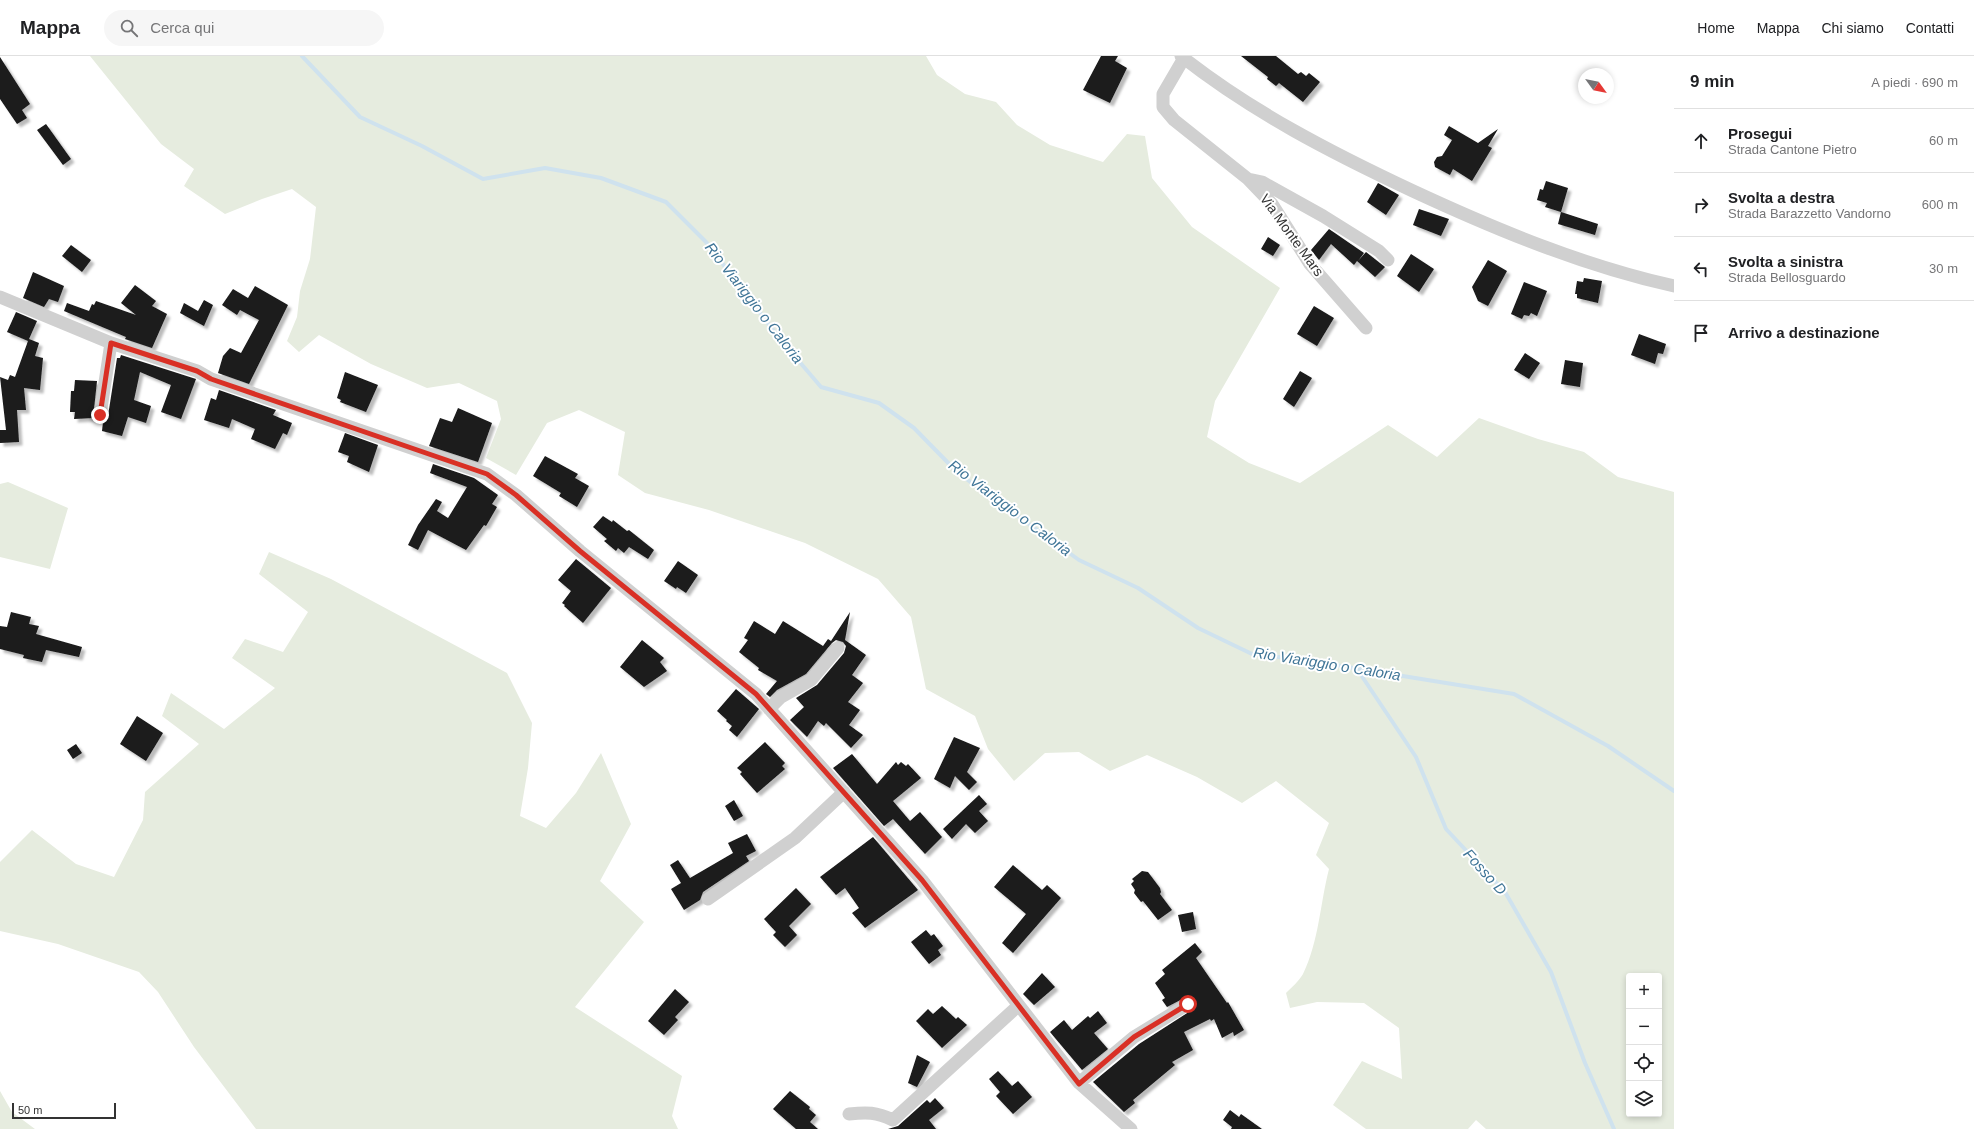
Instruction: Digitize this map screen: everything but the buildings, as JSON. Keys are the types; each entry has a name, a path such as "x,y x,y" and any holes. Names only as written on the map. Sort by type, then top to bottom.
{"street":[{"name":"Via Monte Mars","path":"1182,57 1163,94 1163,107 1174,120 1248,179 1272,204 1310,264 1366,328"},
{"path":"1182,57 1264,115 1377,174 1451,209 1546,248 1645,280 1674,286"},
{"name":"Via Monte Mars","path":"1248,179 1262,182 1323,216 1379,251 1388,260"},
{"path":"0,297 111,343 197,371 211,379 487,474 516,495 580,551 756,694 922,880 1079,1084 1131,1129"},
{"path":"100,415 111,343"},
{"path":"769,709 781,697 812,680 838,648"},
{"path":"708,899 795,838 844,792"},
{"path":"1079,1084 1134,1037 1188,1004"},
{"path":"849,1114 864,1112 878,1113 893,1120 1018,1006"}],"shaded area":[{"path":"90,56 926,56 937,75 965,94 996,102 1017,125 1050,145 1103,162 1127,134 1145,136 1152,178 1192,227 1280,288 1215,401 1207,437 1249,463 1300,483 1388,425 1437,457 1479,418 1538,439 1584,452 1618,477 1674,492 1674,1129 1486,1129 1476,1120 1468,1129 1366,1129 1333,1105 1362,1061 1402,1079 1399,1028 1364,1003 1317,1002 1290,1008 1286,993 1303,974 1313,949 1329,869 1316,855 1329,823 1276,781 1242,803 1197,777 1147,755 1110,771 1079,752 1045,753 1014,781 988,749 975,716 926,689 911,617 878,579 805,543 709,510 645,493 618,475 625,432 579,410 547,423 516,475 486,458 501,419 497,401 459,383 427,388 371,364 319,335 299,352 287,341 297,317 300,291 310,259 316,207 292,189 225,214 184,186 194,169 161,144"},
{"path":"8,482 68,508 50,569 0,557 0,484"},
{"path":"269,552 331,579 507,673 532,723 528,768 520,816 546,828 576,793 601,753 631,824 600,881 644,922 575,1007 682,1076 672,1116 678,1129 256,1129 194,1047 158,992 139,972 58,944 0,931 0,862 32,830 76,864 114,877 143,820 145,792 199,744 162,716 171,693 224,729 275,688 232,658 245,639 283,652 308,612 259,574"},
{"path":"0,1091 12,1112 35,1129 0,1129"}],"waterway":[{"name":"Rio Viariggio o Caloria","path":"302,56 360,117 422,146 483,179 545,168 601,178 666,202 706,242 780,339 821,387 879,403 914,428 958,473 1079,560 1138,588 1198,628 1252,654 1304,660 1514,694 1608,746 1674,791"},
{"name":"Fosso D","path":"1357,669 1416,757 1446,829 1505,892 1551,972 1585,1063 1614,1129"}],"route":[{"path":"100,415 111,343 197,371 211,379 487,474 516,495 580,551 756,694 922,880 1079,1084 1134,1037 1188,1004"}]}
